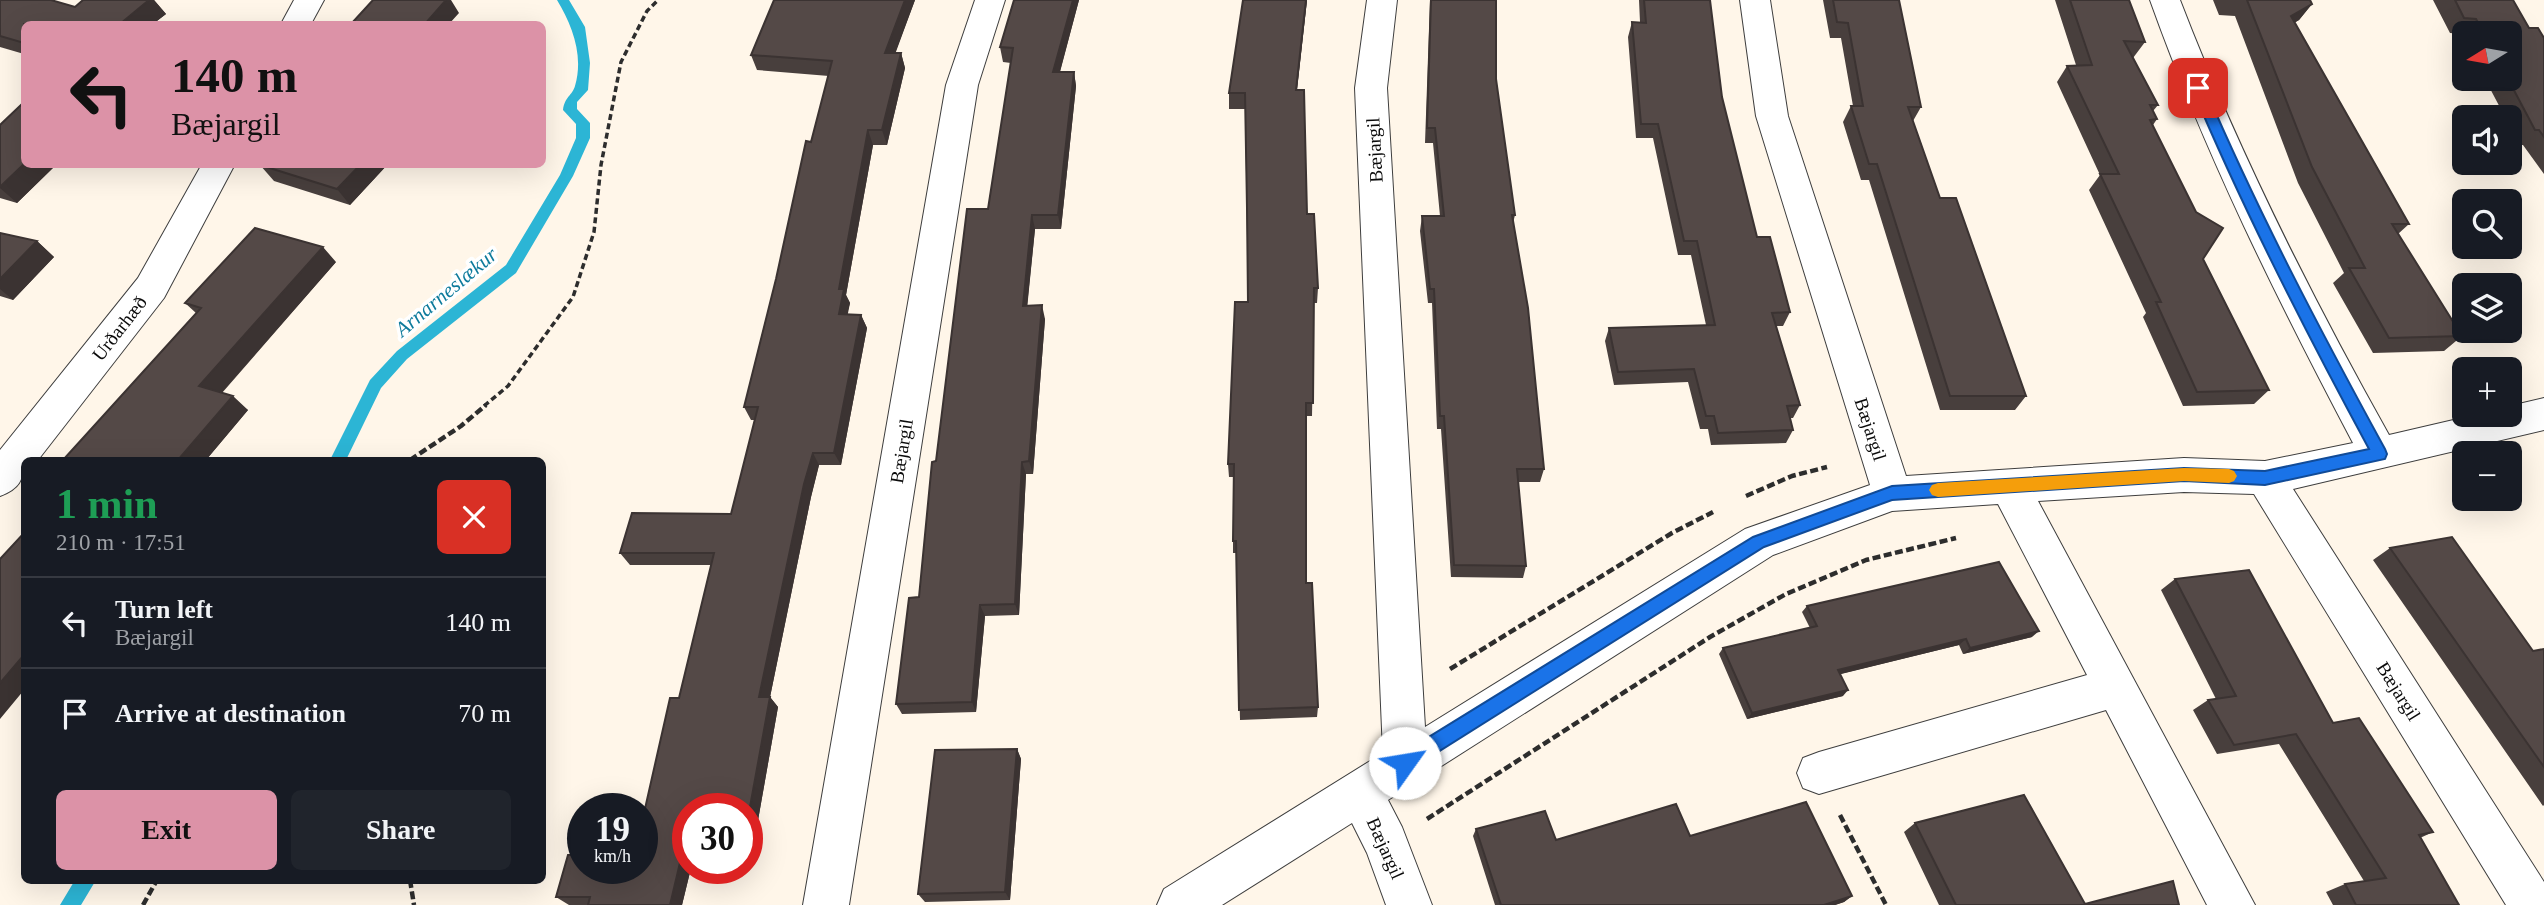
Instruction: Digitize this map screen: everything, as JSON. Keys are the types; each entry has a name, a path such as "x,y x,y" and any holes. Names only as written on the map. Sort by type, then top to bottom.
{"street":[{"path":"298,21 309,0"},
{"name":"Bæjargil","path":"826,905 962,85 990,0"},
{"name":"Bæjargil","path":"1382,0 1371,88 1405,763"},
{"name":"Bæjargil","path":"1755,0 1772,116 1892,494"},
{"path":"2165,0 2198,88 2239,183 2292,293 2379,454"},
{"name":"Urðarhæð","path":"0,479 151,288 217,168"},
{"name":"Bæjargil","path":"1181,905 1759,542 1892,494 2184,475 2265,478 2544,414"},
{"name":"Bæjargil","path":"2265,478 2532,905"},
{"path":"2009,486 2232,905"},
{"path":"1819,773 2116,687"},
{"name":"Bæjargil","path":"1360,792 1386,843 1409,905"}],"path":[{"path":"414,457 461,426 508,386 573,297 594,232 601,165 621,62 646,10 658,0"},
{"path":"1386,843 1738,619 1804,583 1856,562 1902,548 1997,532 2034,531"},
{"path":"1819,773 1886,905"},
{"path":"143,905 155,884"},
{"path":"411,884 414,905"}],"building":[{"path":"0,0 51,0 75,7 83,0 149,0 124,21 21,21 21,42 0,36"},
{"path":"373,0 446,0 428,21 354,21"},
{"path":"774,0 905,0 885,53 901,53 882,130 868,130 839,289 844,289 839,314 861,315 834,453 813,453 804,484 759,697 770,697 753,793 672,793 672,884 675,884 670,905 588,905 590,897 556,897 567,858 567,884 658,884 658,793 649,793 670,698 679,698 714,553 620,553 632,513 731,514 758,407 744,407 776,279 806,141 811,142 832,61 751,55"},
{"path":"1014,0 1073,0 1053,72 1074,72 1058,215 1032,215 1023,306 1042,305 1029,461 1022,462 1015,604 980,605 972,702 896,704 909,598 919,597 932,462 936,461 967,209 988,209 1013,48 1000,47"},
{"path":"1243,0 1306,0 1296,90 1304,90 1307,214 1314,214 1318,288 1314,288 1313,403 1306,403 1306,583 1312,583 1318,707 1239,710 1236,541 1233,541 1234,464 1228,464 1235,302 1248,302 1247,208 1245,93 1229,93"},
{"path":"1431,0 1496,0 1496,79 1515,215 1512,215 1528,308 1544,469 1517,469 1526,566 1454,565 1444,416 1440,416 1434,289 1430,289 1422,216 1444,216 1435,128 1427,128"},
{"path":"1644,0 1710,0 1722,97 1757,237 1770,237 1790,312 1772,313 1800,405 1787,406 1793,430 1718,433 1714,416 1706,416 1694,369 1618,372 1609,328 1715,325 1697,241 1684,241 1658,124 1641,124 1632,22 1646,23"},
{"path":"1833,0 1899,0 1921,107 1908,107 1940,198 1956,198 2026,396 1950,396 1877,164 1869,164 1851,106 1863,106 1848,23 1837,22"},
{"path":"2070,0 2129,0 2145,42 2124,41 2158,105 2150,105 2157,119 2150,120 2196,212 2223,228 2203,259 2269,390 2197,392 2156,302 2161,302 2100,174 2119,174 2067,66 2092,65"},
{"path":"2247,0 2310,0 2312,4 2291,16 2409,224 2392,224 2452,320 2452,336 2389,338 2349,268 2365,268 2312,167"},
{"path":"2455,0 2513,0 2529,28 2538,28 2544,38 2544,137 2539,130 2535,130 2514,91 2522,91 2522,21 2477,21 2464,18"},
{"path":"21,105 21,167 0,187 0,125"},
{"path":"270,168 357,168 337,189"},
{"path":"255,228 323,247 199,386 233,396 181,457 66,457 201,308 185,303"},
{"path":"0,233 37,241 0,279"},
{"path":"21,536 21,658 0,683 0,559"},
{"path":"2452,537 2533,651 2544,649 2544,767 2390,548"},
{"path":"1999,562 2039,631 1970,648 1966,639 1838,670 1848,690 1752,713 1723,648 1817,626 1807,606"},
{"path":"2249,570 2333,723 2359,718 2433,832 2419,835 2459,905 2356,905 2345,884 2386,878 2296,734 2234,745 2208,700 2236,696 2175,579"},
{"path":"1017,749 1005,892 918,894 935,750"},
{"path":"2024,795 2085,904 2173,881 2179,905 1956,905 1915,823"},
{"path":"1806,802 1852,896 1824,905 1501,905 1476,829 1545,811 1556,840 1676,804 1690,836"}],"waterway":[{"name":"Arnarneslækur","path":"339,457 375,384 402,355 511,269 566,176 583,138 583,123 570,110 571,100 581,90 584,63 579,27 563,0"},
{"name":"Arnarneslækur","path":"69,905 84,884"}],"slow traffic":[{"path":"1938,490 2184,475 2229,476"}],"route":[{"path":"1405,763 1759,542 1892,494 2184,475 2265,478 2379,454 2292,293 2239,183 2198,88"}]}
